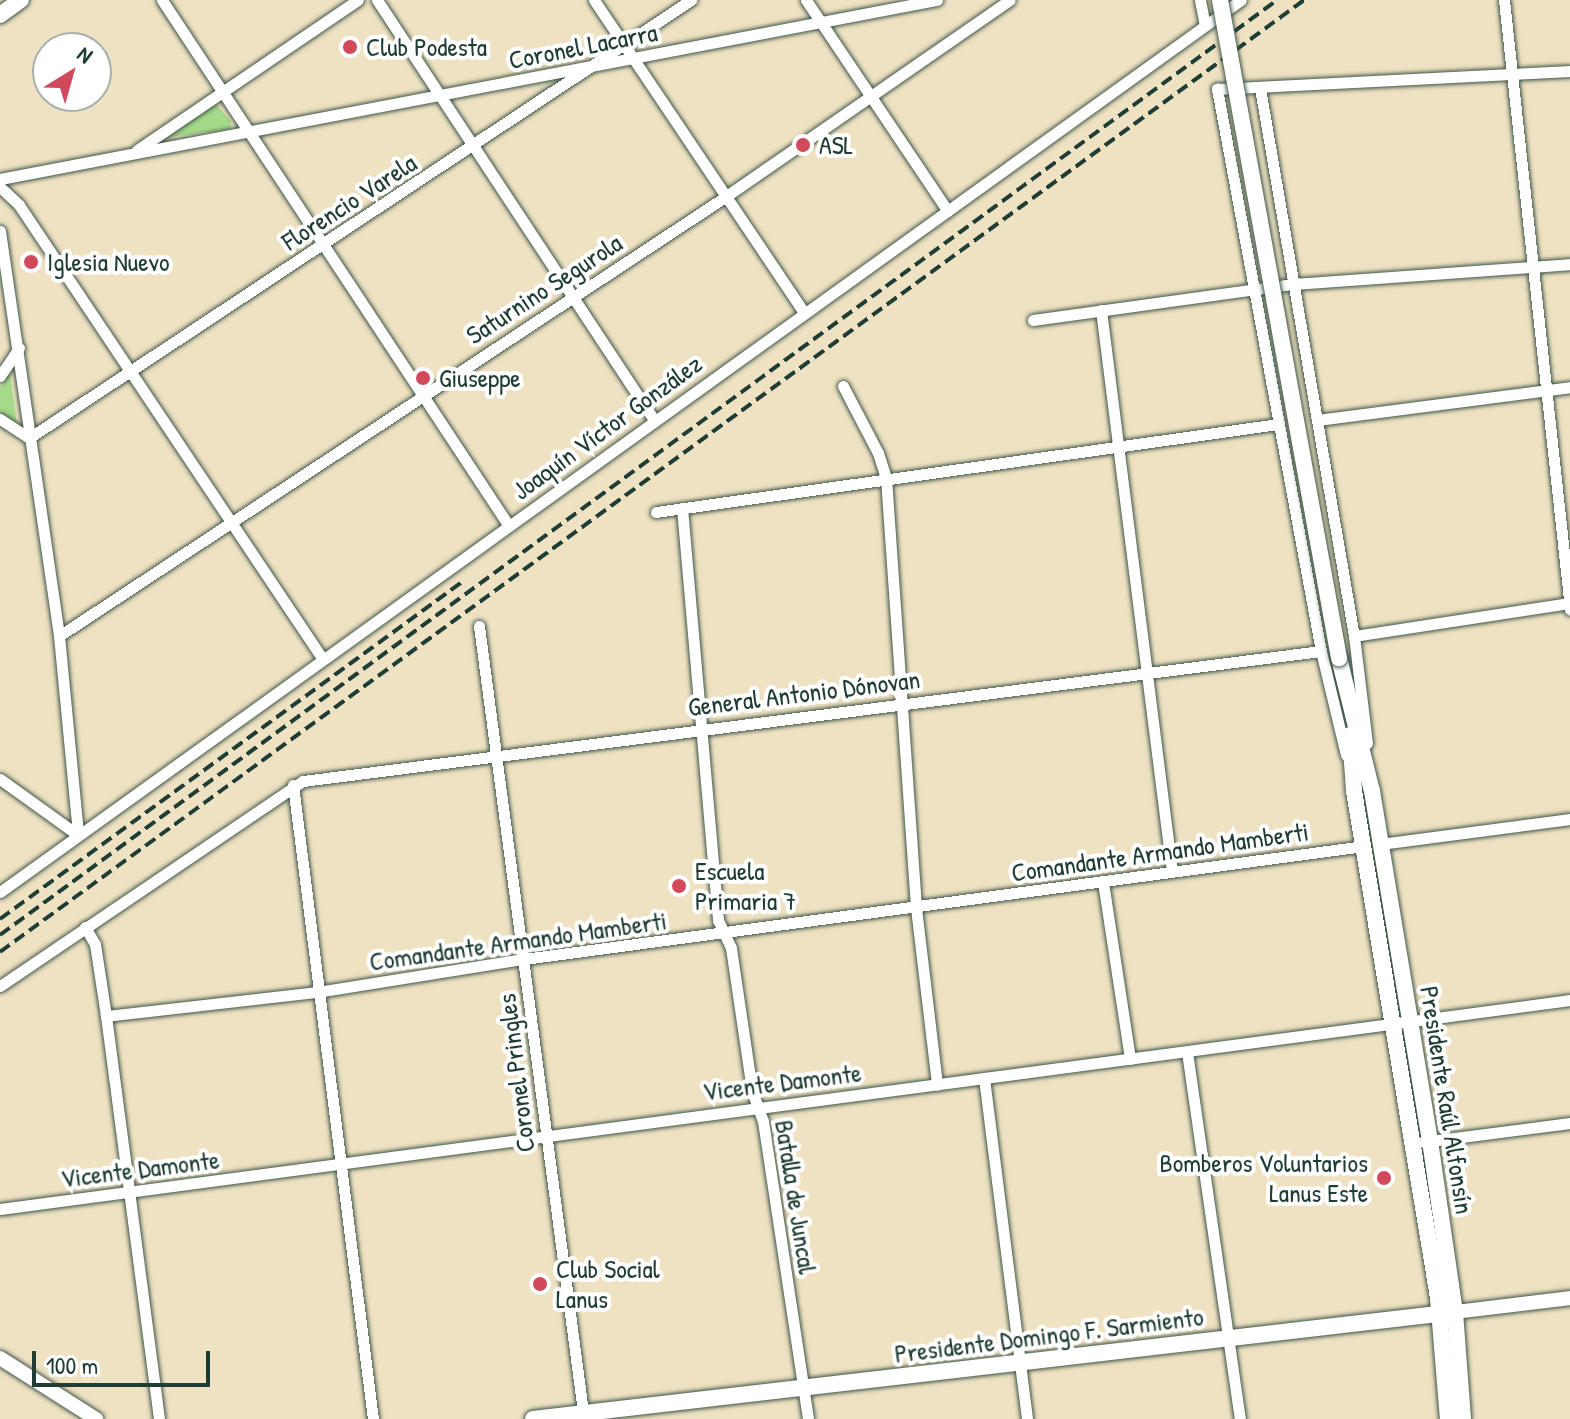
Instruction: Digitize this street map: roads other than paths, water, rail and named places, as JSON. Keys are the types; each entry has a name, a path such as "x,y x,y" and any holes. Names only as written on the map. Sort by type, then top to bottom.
{"main road":[{"path":"0,15 21,0"},
{"name":"Presidente Raúl Alfonsín","path":"1221,0 1347,690 1423,1142 1463,1419"},
{"name":"Presidente Raúl Alfonsín","path":"1448,1313 1448,1419"},
{"name":"Presidente Domingo F. Sarmiento","path":"533,1419 584,1416 1448,1313"}],"street":[{"path":"162,0 509,526"},
{"path":"133,152 358,0"},
{"path":"377,0 437,96 654,420"},
{"path":"594,0 804,312"},
{"name":"Florencio Varela","path":"29,438 133,373 691,0"},
{"path":"806,0 948,211"},
{"name":"Coronel Lacarra","path":"0,179 937,0"},
{"name":"Saturnino Segurola","path":"59,636 725,197 1010,0"},
{"path":"1200,0 1205,25"},
{"name":"Joaquín Víctor González","path":"0,892 1241,0"},
{"path":"1504,0 1530,267 1570,609"},
{"path":"1260,88 1570,71"},
{"name":"Presidente Raúl Alfonsín","path":"1260,88 1354,636 1363,791 1321,651 1217,89 1260,88"},
{"path":"0,187 19,205 322,658"},
{"path":"0,231 59,636 78,835"},
{"path":"1033,320 1292,284 1570,264"},
{"path":"1101,310 1172,872"},
{"path":"0,376 19,348"},
{"path":"843,386 878,453 886,478 916,908 937,1085"},
{"path":"1317,420 1570,387"},
{"path":"0,419 29,438"},
{"path":"656,512 1278,424"},
{"name":"Batalla de Juncal","path":"682,508 718,920 725,934 758,1108 808,1419"},
{"path":"1354,636 1570,603"},
{"name":"Coronel Pringles","path":"479,626 584,1416"},
{"name":"General Antonio Dónovan","path":"293,785 902,703 1321,651"},
{"path":"0,779 78,835"},
{"path":"0,986 293,785 373,1419"},
{"name":"Comandante Armando Mamberti","path":"106,1016 317,992 524,959 1570,819"},
{"path":"1103,882 1130,1059"},
{"path":"85,927 95,944 106,1016 159,1419"},
{"name":"Vicente Damonte","path":"0,1209 1403,1025 1570,1000"},
{"path":"1187,1052 1240,1419"},
{"path":"984,1078 1027,1419"},
{"path":"1423,1142 1570,1123"},
{"name":"Presidente Domingo F. Sarmiento","path":"1448,1313 1570,1298"},
{"path":"0,1358 96,1419"}],"railway":[{"path":"0,935 1277,0"},
{"path":"0,952 1304,0"},
{"path":"0,919 462,582"}],"place":[{"name":"Club Podesta","path":"350,47"},
{"name":"ASL","path":"803,145"},
{"name":"Iglesia Nuevo","path":"31,262"},
{"name":"Giuseppe","path":"423,378"},
{"name":"Escuela Primaria 7","path":"679,886"},
{"name":"Bomberos Voluntarios Lanus Este","path":"1384,1178"},
{"name":"Club Social Lanus","path":"540,1284"}]}
